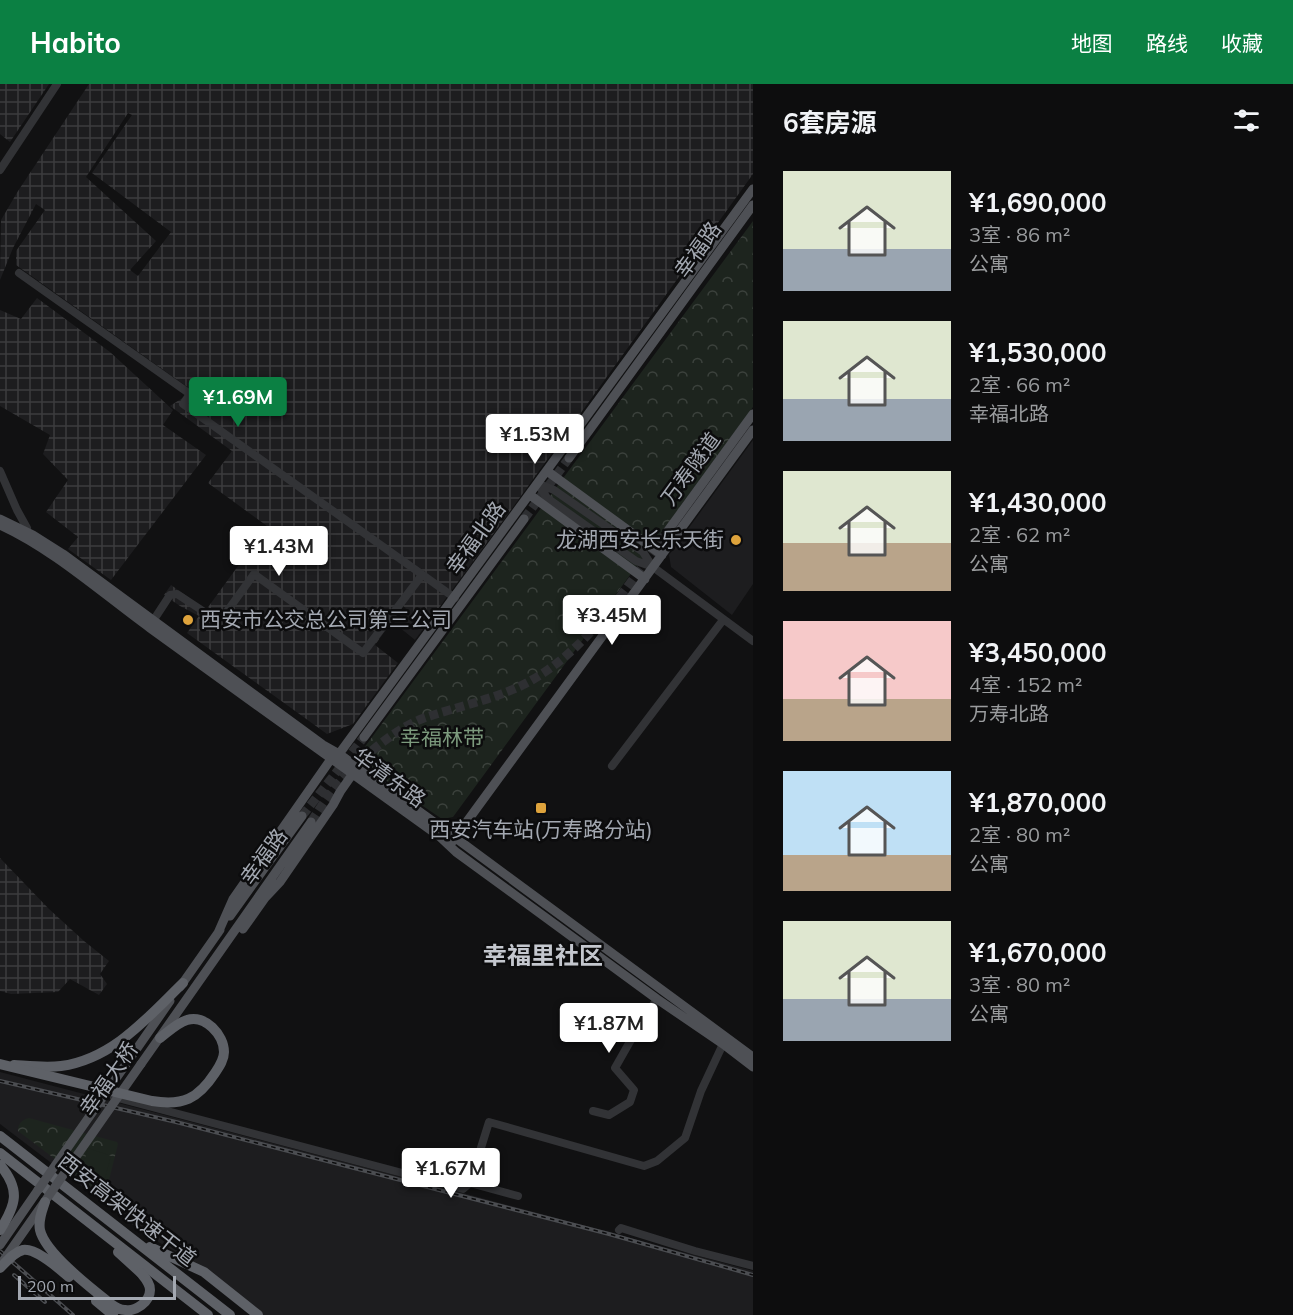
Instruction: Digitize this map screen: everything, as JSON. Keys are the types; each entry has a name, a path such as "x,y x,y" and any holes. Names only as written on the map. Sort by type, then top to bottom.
{"highway":[{"path":"0,1064 60,1066 101,1053 122,1040 144,1021 183,982"},
{"path":"0,1064 152,1101 183,1102 199,1093 210,1080 224,1058 224,1048 213,1028 206,1022 196,1019 183,1021 160,1038"},
{"name":"西安高架快速干道","path":"0,1136 230,1315"},
{"name":"西安高架快速干道","path":"0,1153 208,1315"},
{"path":"0,1165 9,1177 15,1196 13,1206 0,1230"},
{"path":"45,1202 40,1230 45,1243 57,1257 120,1310 127,1311 136,1308 149,1295 150,1288 147,1281 70,1206"},
{"path":"135,1240 204,1272 258,1315"},
{"path":"0,1266 18,1252 26,1250 34,1252 61,1270 113,1315"}],"main road":[{"name":"幸福北路","path":"235,902 335,756 455,598 753,189"},
{"name":"幸福路","path":"569,458 753,205"},
{"path":"682,286 703,274"},
{"path":"452,842 662,555 748,428 753,414"},
{"name":"万寿隧道","path":"667,532 748,428"},
{"path":"548,471 662,555"},
{"path":"530,495 645,579"},
{"path":"0,514 54,543 85,570"},
{"name":"华清东路","path":"0,519 47,543 323,744 335,756"},
{"path":"364,737 524,519"},
{"name":"华清东路","path":"0,525 32,542 67,566 134,617 335,756 439,836 452,842 753,1057"},
{"path":"0,531 67,566"},
{"path":"199,982 225,953 265,898 280,882 355,771"},
{"name":"幸福路","path":"235,902 302,816"},
{"name":"幸福路","path":"247,912 311,822"},
{"name":"华清东路","path":"452,842 657,999 753,1067"},
{"name":"幸福大桥","path":"0,1245 218,933 235,902"},
{"name":"幸福大桥","path":"0,1266 247,912"}],"street":[{"path":"0,170 57,84"},
{"path":"19,273 190,394 183,404 455,598"},
{"path":"0,471 16,510 27,528"},
{"path":"538,484 554,490 642,552 652,567 753,641"},
{"path":"153,621 170,595 173,594 177,594 215,619 220,619 254,574 363,653 422,575"},
{"path":"612,766 723,620"},
{"path":"593,1111 609,1115 630,1102 634,1090 615,1068 657,999"},
{"path":"60,1082 464,1190 470,1183 489,1122 644,1166 657,1161 685,1138 701,1091 723,1044"},
{"path":"470,1183 518,1196"},
{"path":"619,1230 621,1228 753,1266"}],"shaded area":[{"path":"0,84 49,84 10,142 0,134"},
{"path":"89,84 753,84 753,174 427,624 403,606 375,645 398,663 353,724 327,734 187,633 199,616 164,595 171,585 206,610 267,526 208,483 232,451 170,406 193,391 16,265 16,251 45,210 36,204 13,248 0,280 1,220","holes":["128,113 132,115 92,173 171,232 138,276 130,270 156,241 86,177"]},
{"path":"37,298 110,352 173,410 163,425 206,455 111,580 68,549 78,537 46,512 68,480 43,454 50,435 0,406 0,310 21,319"},
{"path":"753,440 753,584 732,615 671,567 669,555"},
{"path":"406,608 427,624 415,640 394,623"},
{"path":"0,858 49,909 109,961 100,974 107,984 99,995 70,979 58,992 11,994 0,991"},
{"path":"0,1072 753,1271 753,1315 261,1315 199,1265 146,1235 0,1124"}],"green space":[{"name":"幸福林带","path":"753,221 753,407 453,817 442,819 360,763 361,752"},
{"path":"29,1118 117,1142 109,1180 100,1190 96,1190 18,1131 21,1122"},
{"path":"88,1148 111,1156 105,1178 81,1172"}],"tunnel":[{"path":"524,519 569,458"},
{"path":"311,822 335,788 352,769 381,743 403,728 424,718 507,692 532,680 553,666 572,650 607,613 667,532"},
{"path":"302,816 364,737"}],"railway":[{"path":"0,1081 176,1122 609,1234 753,1275"},
{"path":"0,1251 73,1315"},
{"path":"14,1275 45,1302"}],"place":[{"name":"龙湖西安长乐天街","path":"736,540"},
{"name":"西安市公交总公司第三公司","path":"188,620"},
{"name":"西安汽车站(万寿路分站)","path":"541,808"}],"district":[{"name":"幸福里社区","path":"543,956"}]}
